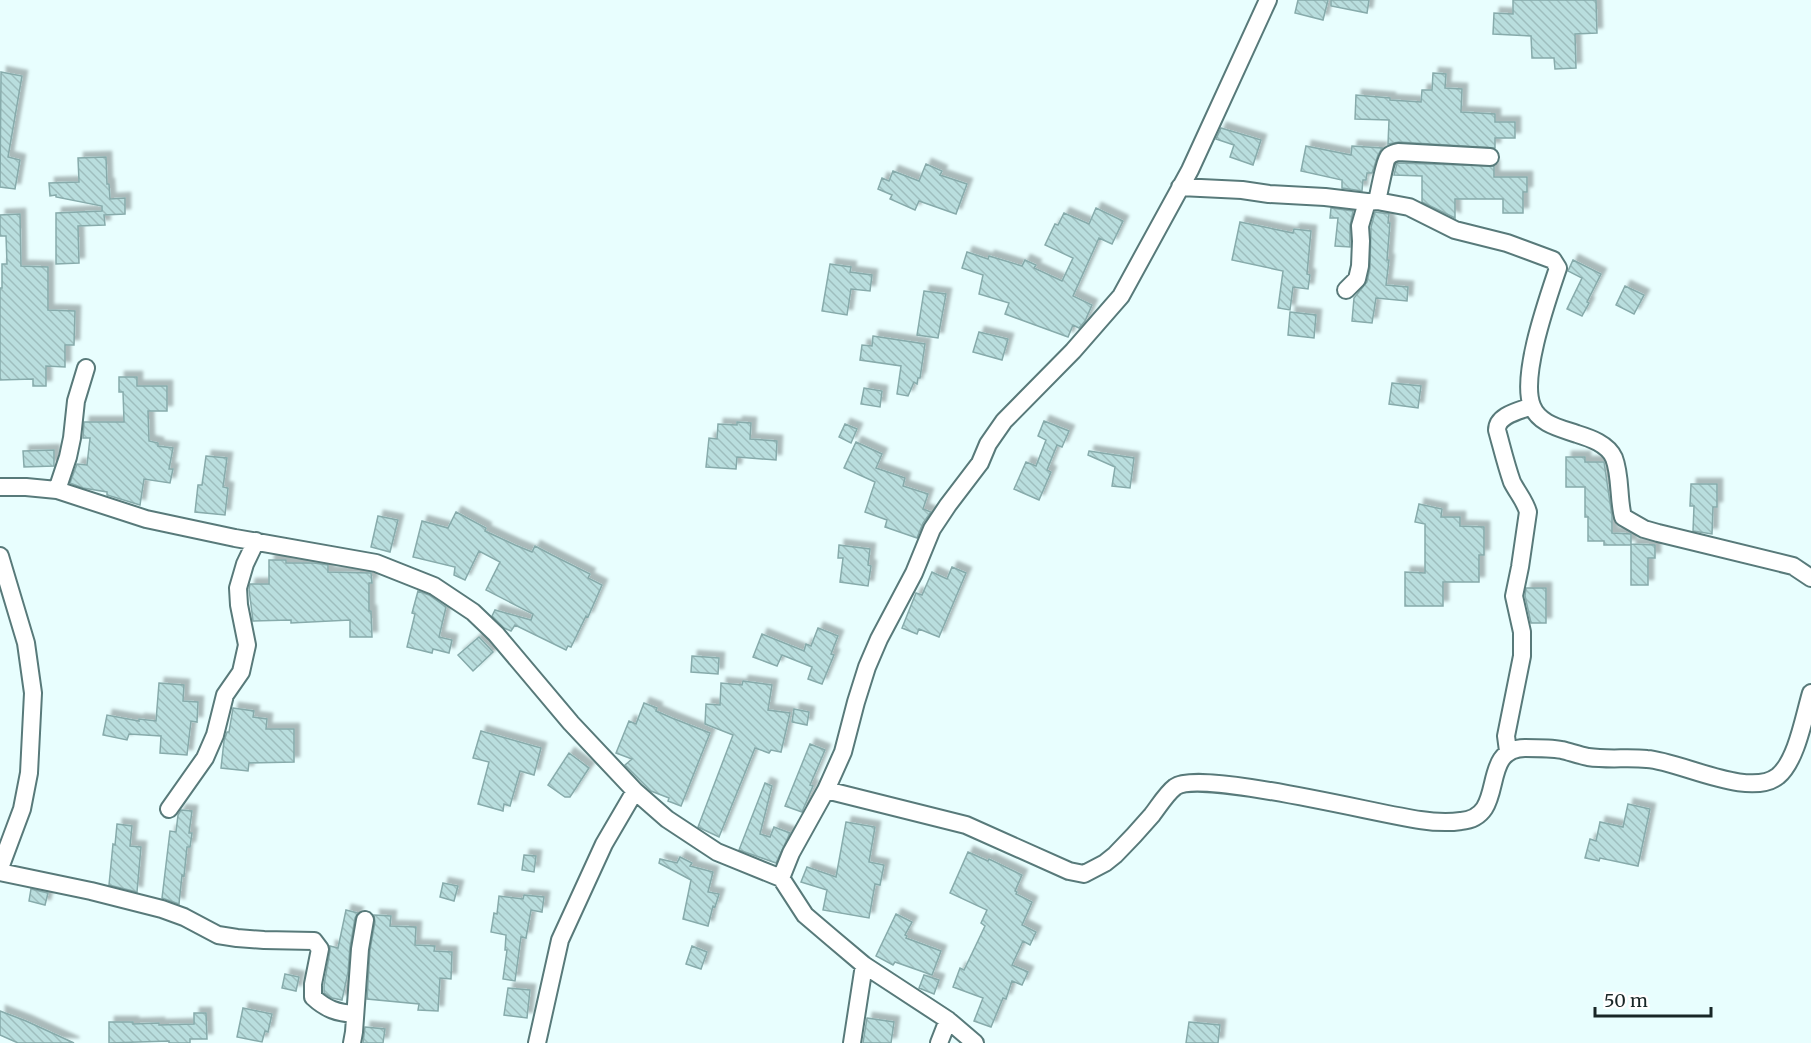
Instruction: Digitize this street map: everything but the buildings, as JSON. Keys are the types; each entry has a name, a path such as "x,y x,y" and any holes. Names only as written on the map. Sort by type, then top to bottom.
{"street":[{"path":"781,878 843,752 867,667 879,639 915,573 932,529 980,463 988,444 1004,421 1072,351 1121,296 1190,170 1268,0"},
{"path":"1346,290 1357,279 1360,266 1360,226 1381,187 1386,158 1390,154 1398,152 1490,157"},
{"path":"1180,187 1325,196 1409,207 1455,230 1507,243 1553,260 1558,268 1538,329 1530,368 1532,406 1541,419 1605,446 1614,457 1623,517 1644,529 1792,566 1811,578"},
{"path":"57,490 68,457 76,401 86,368"},
{"path":"1508,751 1506,736 1522,656 1522,632 1514,596 1528,512 1507,468 1497,424 1501,418 1532,406"},
{"path":"0,488 26,487 57,490 146,519 236,538 376,562 434,585 473,612 496,634 571,723 635,791 667,819 717,852 781,878 805,915 864,964 948,1020 975,1043"},
{"path":"169,810 205,758 215,735 225,695 241,672 247,645 238,605 238,588 244,564 256,541"},
{"path":"0,556 26,643 33,693 32,736 22,809 0,870 162,909 184,917 218,935 237,939 314,941 320,949 313,984 313,997 324,1007 355,1014"},
{"path":"826,790 966,825 1069,871 1084,874 1115,855 1166,797 1176,787 1183,784 1201,782 1227,785 1420,820 1462,821 1474,818 1483,811 1498,763 1508,751 1525,748 1559,749 1587,757 1614,760 1648,759 1746,784 1765,783 1780,774 1787,765 1793,753 1811,693"},
{"path":"537,1043 560,940 604,844 635,791"},
{"path":"352,1043 360,949 366,920"},
{"path":"852,1043 864,964"},
{"path":"939,1043 948,1020"}]}
